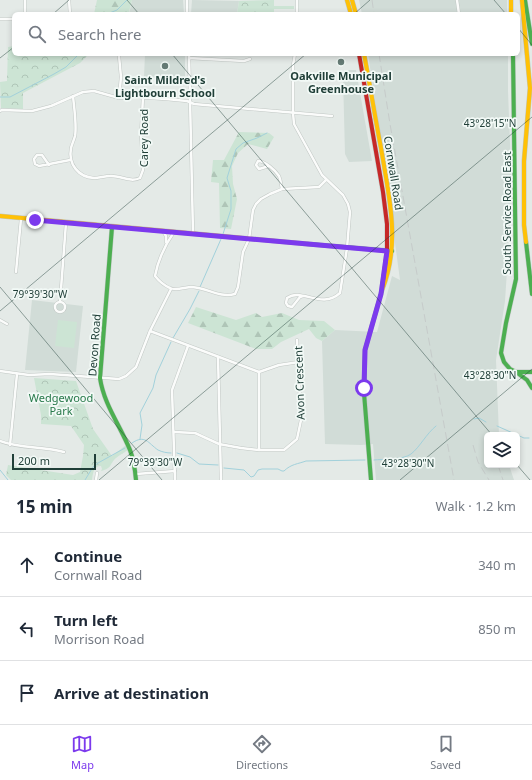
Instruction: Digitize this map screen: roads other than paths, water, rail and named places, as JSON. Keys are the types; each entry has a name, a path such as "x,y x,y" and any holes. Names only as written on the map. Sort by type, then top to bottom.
{"main road":[{"path":"347,0 350,12"},
{"path":"352,0 355,12"},
{"path":"511,0 511,12"},
{"path":"522,0 530,88 524,161 524,226 532,294"},
{"path":"525,0 532,44"},
{"name":"Cornwall Road","path":"359,56 384,198 389,251"},
{"name":"Cornwall Road","path":"364,56 393,229 381,294 365,350 364,393 371,480"},
{"name":"South Service Road East","path":"513,56 516,279 501,353 507,366 527,380 532,388"},
{"path":"0,216 389,251"},
{"name":"Devon Road","path":"112,227 100,378 105,401 131,448 135,463 136,480"},
{"path":"516,372 532,372"}],"street":[{"path":"25,12 26,0"},
{"path":"69,0 70,12"},
{"path":"187,0 187,12"},
{"path":"297,0 297,12"},
{"path":"457,0 459,12"},
{"path":"0,19 12,19"},
{"path":"120,56 120,98"},
{"path":"295,56 293,65 293,113 295,127 322,175 343,195 350,212 347,248 340,293 336,297 327,300 313,299 303,296 291,295 287,298 286,303 288,306 292,307 300,297 303,296"},
{"path":"193,234 190,58 244,61 250,59"},
{"path":"0,112 2,110 32,111 51,106 83,92 94,91 120,98 187,101 191,103 332,116"},
{"path":"49,164 42,155 37,155 34,159 37,166 49,164 70,160 71,148 75,136 73,96"},
{"name":"Carey Road","path":"70,160 75,169 87,176 95,178 110,176 132,181 140,178 143,170 141,134 144,98"},
{"path":"269,166 259,169 256,165 258,161 261,161 269,166 279,177 282,189"},
{"path":"174,232 167,243 157,267 155,276 160,282 172,289 192,287 227,296 235,294 238,287 243,252 249,239 253,210 256,204 261,199 282,189 319,186 326,180"},
{"path":"16,272 21,219"},
{"path":"60,302 66,223"},
{"path":"163,231 166,236 167,243"},
{"path":"0,371 17,374 50,374 119,379 131,372 136,367 150,331 172,289"},
{"path":"60,302 64,304 65,308 63,312 59,313 54,307 60,302"},
{"path":"0,320 7,324"},
{"path":"150,331 259,372 279,365 299,362"},
{"name":"Avon Crescent","path":"174,432 195,433 219,444 259,450 284,450 297,439 301,420 297,340"},
{"path":"175,480 172,390 188,346"},
{"path":"218,356 221,480"},
{"path":"259,372 259,450"},
{"path":"10,445 17,374"},
{"path":"0,441 10,445 54,449 64,452"},
{"path":"136,474 175,471"},
{"path":"96,480 97,473"}],"waterway":[{"path":"112,12 117,10 127,0"},
{"path":"0,97 10,97 54,74 66,67 77,56"},
{"path":"223,234 231,209 231,191 227,178 236,149 243,143 267,133"},
{"path":"200,287 221,239"},
{"path":"173,338 199,291"},
{"path":"140,439 142,425 140,413 153,388 156,375 171,342"},
{"path":"474,419 479,418 486,422"},
{"path":"374,460 398,458 411,454 436,426"},
{"path":"497,426 524,438 529,438"},
{"path":"132,443 136,440 143,439 158,450 171,453"},
{"path":"85,480 93,467 125,448"},
{"path":"177,453 190,457 199,464 218,465"},
{"path":"224,468 244,470 251,477 254,476 258,470 278,469 284,471 292,466 306,461 365,460"},
{"path":"0,470 8,480"}],"railway":[{"path":"372,0 374,12"},
{"path":"379,56 390,124 454,480"},
{"path":"473,445 478,462 489,480"},
{"path":"499,468 503,480"}],"place":[{"name":"Oakville Municipal Greenhouse","path":"341,62"},
{"name":"Saint Mildred's Lightbourn School","path":"165,66"}],"park label":[{"name":"Wedgewood Park","path":"61,403"}]}
